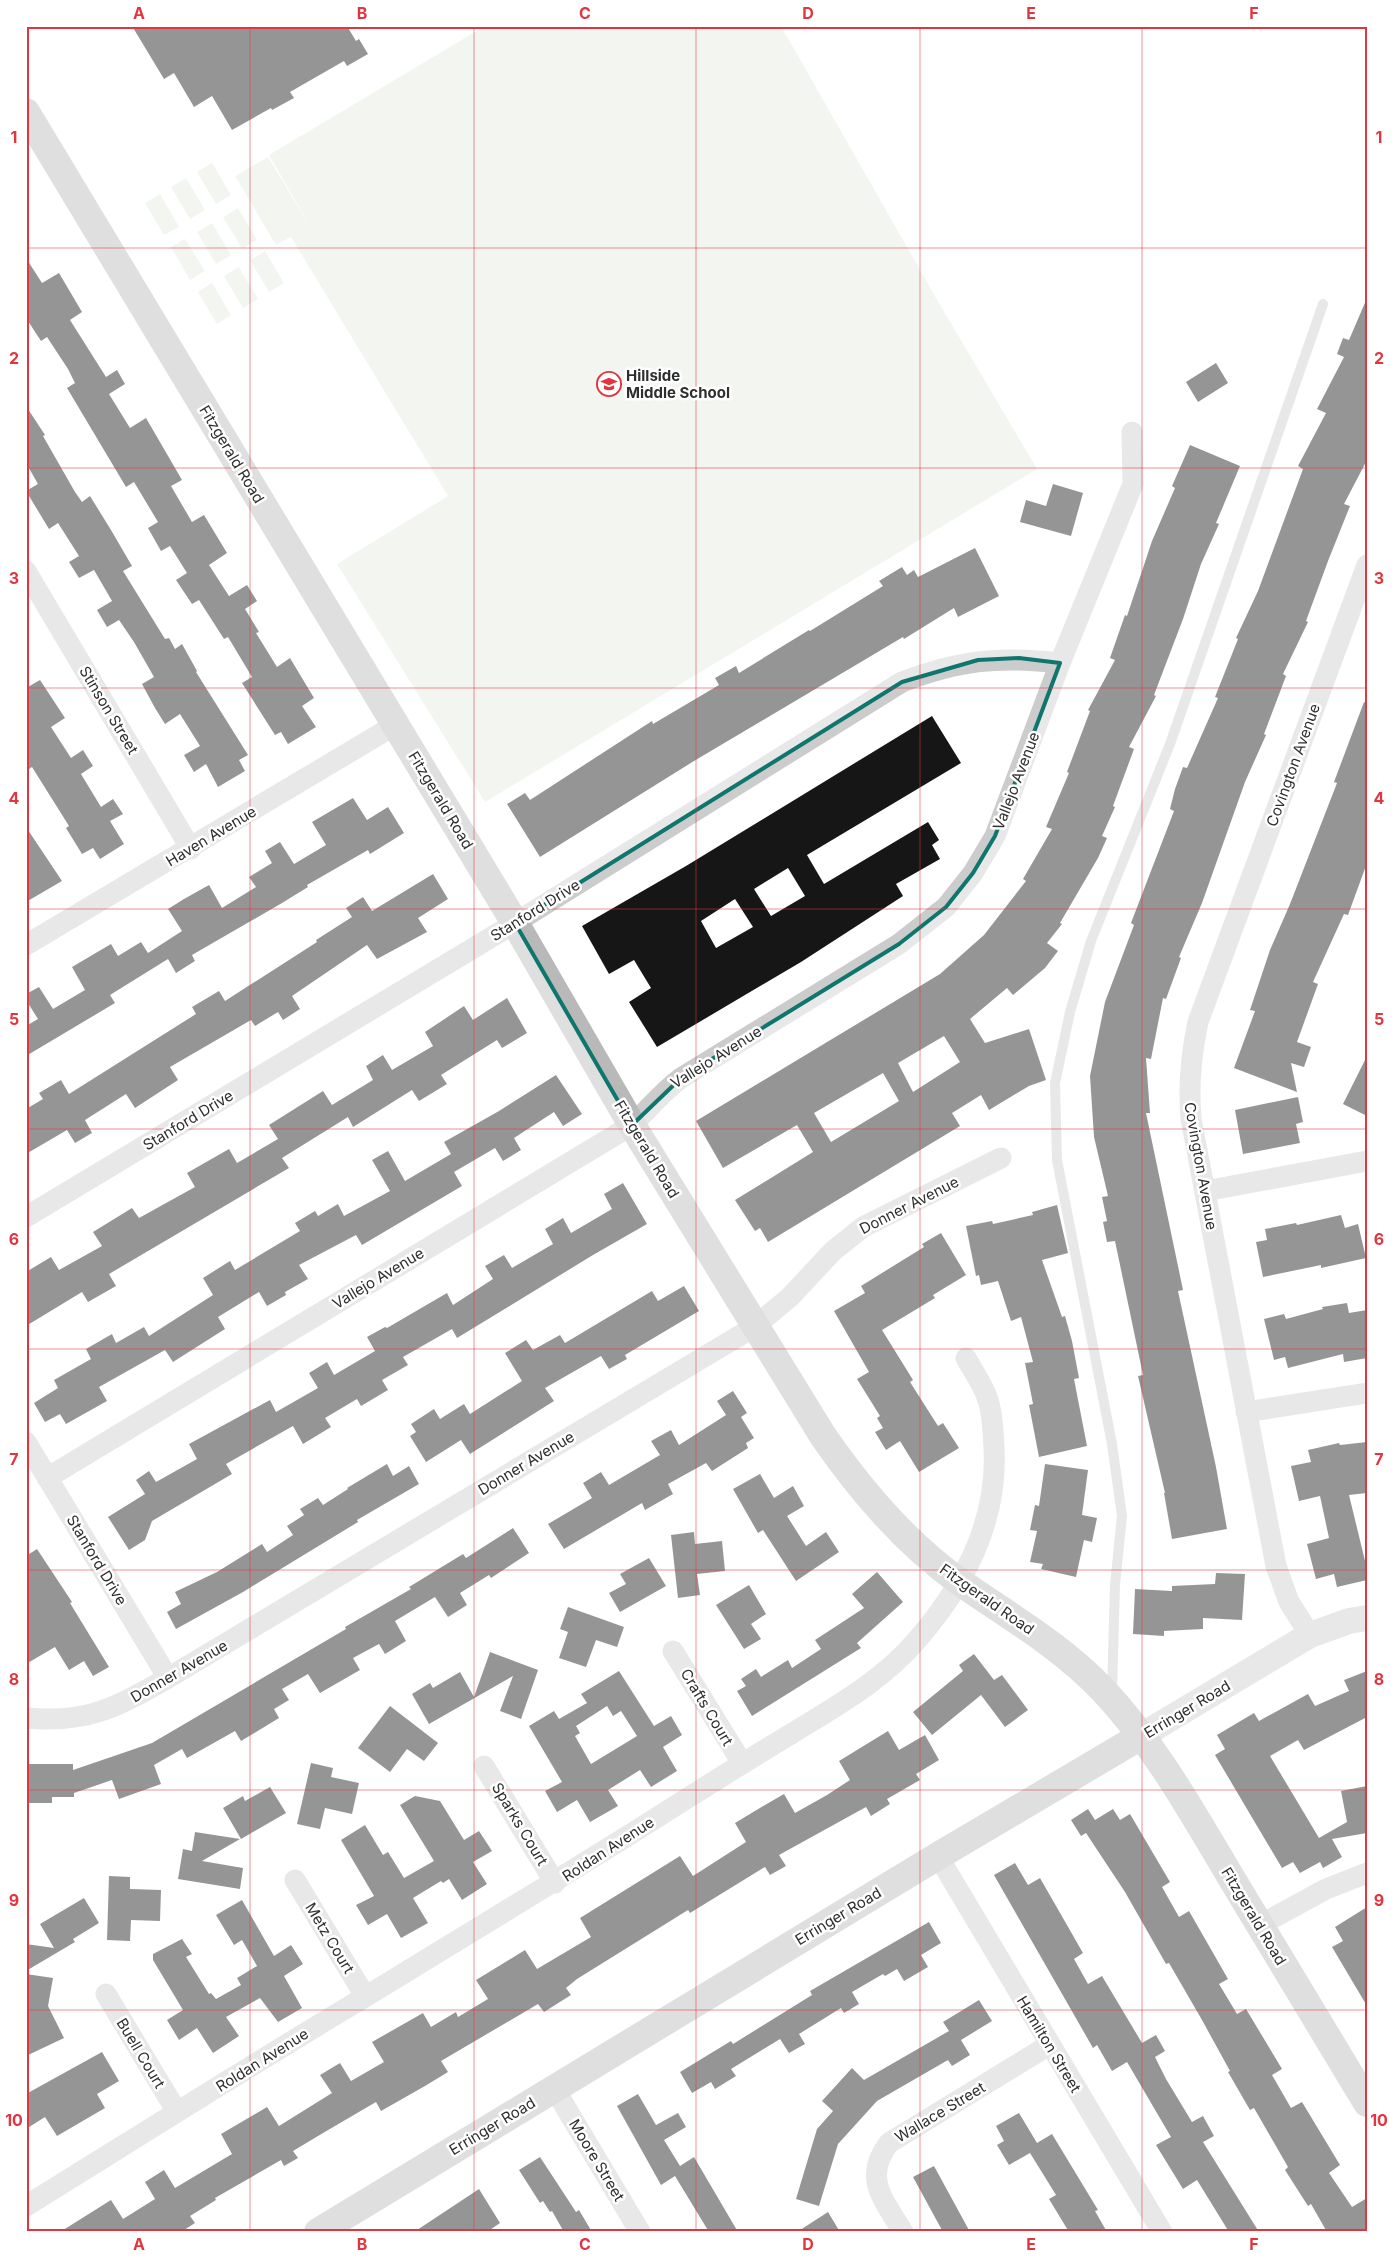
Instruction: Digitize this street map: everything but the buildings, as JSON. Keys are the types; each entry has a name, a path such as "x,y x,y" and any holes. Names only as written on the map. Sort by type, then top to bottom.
{"main road":[{"name":"Fitzgerald Road","path":"26,112 515,923 632,1125 754,1327 823,1436 856,1483 904,1536 959,1581 1023,1623 1062,1652 1111,1700 1141,1736 1169,1774 1367,2103"},
{"name":"Erringer Road","path":"318,2232 938,1856 1141,1736"}],"street":[{"name":"Vallejo Avenue","path":"47,1478 632,1125 648,1111 665,1089 899,944 946,907 973,874 995,836 1060,663 1133,484 1132,432"},
{"name":"Covington Avenue","path":"1310,1635 1289,1602 1276,1566 1205,1191 1189,1092 1190,1056 1198,1022 1367,565"},
{"name":"Stinson Street","path":"26,571 191,849"},
{"name":"Stanford Drive","path":"26,1217 515,923 902,682 934,670 978,660 1019,658 1060,663"},
{"name":"Haven Avenue","path":"26,945 191,849 395,725"},
{"name":"Donner Avenue","path":"26,1718 80,1717 118,1706 168,1678 754,1327 790,1298 832,1251 863,1226 1002,1158"},
{"path":"1205,1191 1367,1161"},
{"name":"Roldan Avenue","path":"26,2206 365,1996 555,1883 853,1696 886,1672 918,1639 959,1581 973,1556 984,1530 993,1494 995,1467 993,1431 988,1400 966,1358"},
{"path":"1246,1412 1367,1393"},
{"name":"Stanford Drive","path":"26,1442 168,1678"},
{"name":"Erringer Road","path":"1141,1736 1310,1635 1349,1621 1367,1618"},
{"name":"Crafts Court","path":"673,1651 742,1764"},
{"name":"Sparks Court","path":"484,1766 555,1883"},
{"name":"Hamilton Street","path":"938,1856 1162,2232"},
{"path":"1260,1925 1326,1889 1367,1873"},
{"name":"Metz Court","path":"295,1880 365,1996"},
{"name":"Buell Court","path":"106,1994 177,2112"},
{"name":"Wallace Street","path":"903,2232 876,2183 878,2162 889,2143 1049,2045"},
{"name":"Moore Street","path":"554,2088 640,2232"}],"lane":[{"path":"1111,1700 1115,1585 1122,1516 1112,1444 1056,1160 1055,1083 1070,1012 1091,941 1170,744 1323,304"}],"highlighted area":[{"path":"1019,658 1060,663 995,836 973,873 946,907 899,944 681,1078 632,1125 515,923 902,682 978,660"}],"green space":[{"name":"Hillside Middle School","path":"485,26 781,26 936,298 1037,469 485,802 337,564 448,496 291,237 276,245 235,176 268,157 310,226 269,155"},
{"path":"212,163 231,195 216,204 197,172"},
{"path":"186,178 205,210 190,219 171,187"},
{"path":"160,194 179,227 164,235 145,203"},
{"path":"238,208 257,240 242,249 223,217"},
{"path":"212,223 231,255 216,264 197,232"},
{"path":"185,239 205,271 190,280 171,247"},
{"path":"265,251 284,283 269,292 250,260"},
{"path":"239,267 258,299 243,308 224,276"},
{"path":"212,283 231,315 217,324 198,292"}],"place":[{"name":"Hillside Middle School","path":"609,384"}]}
